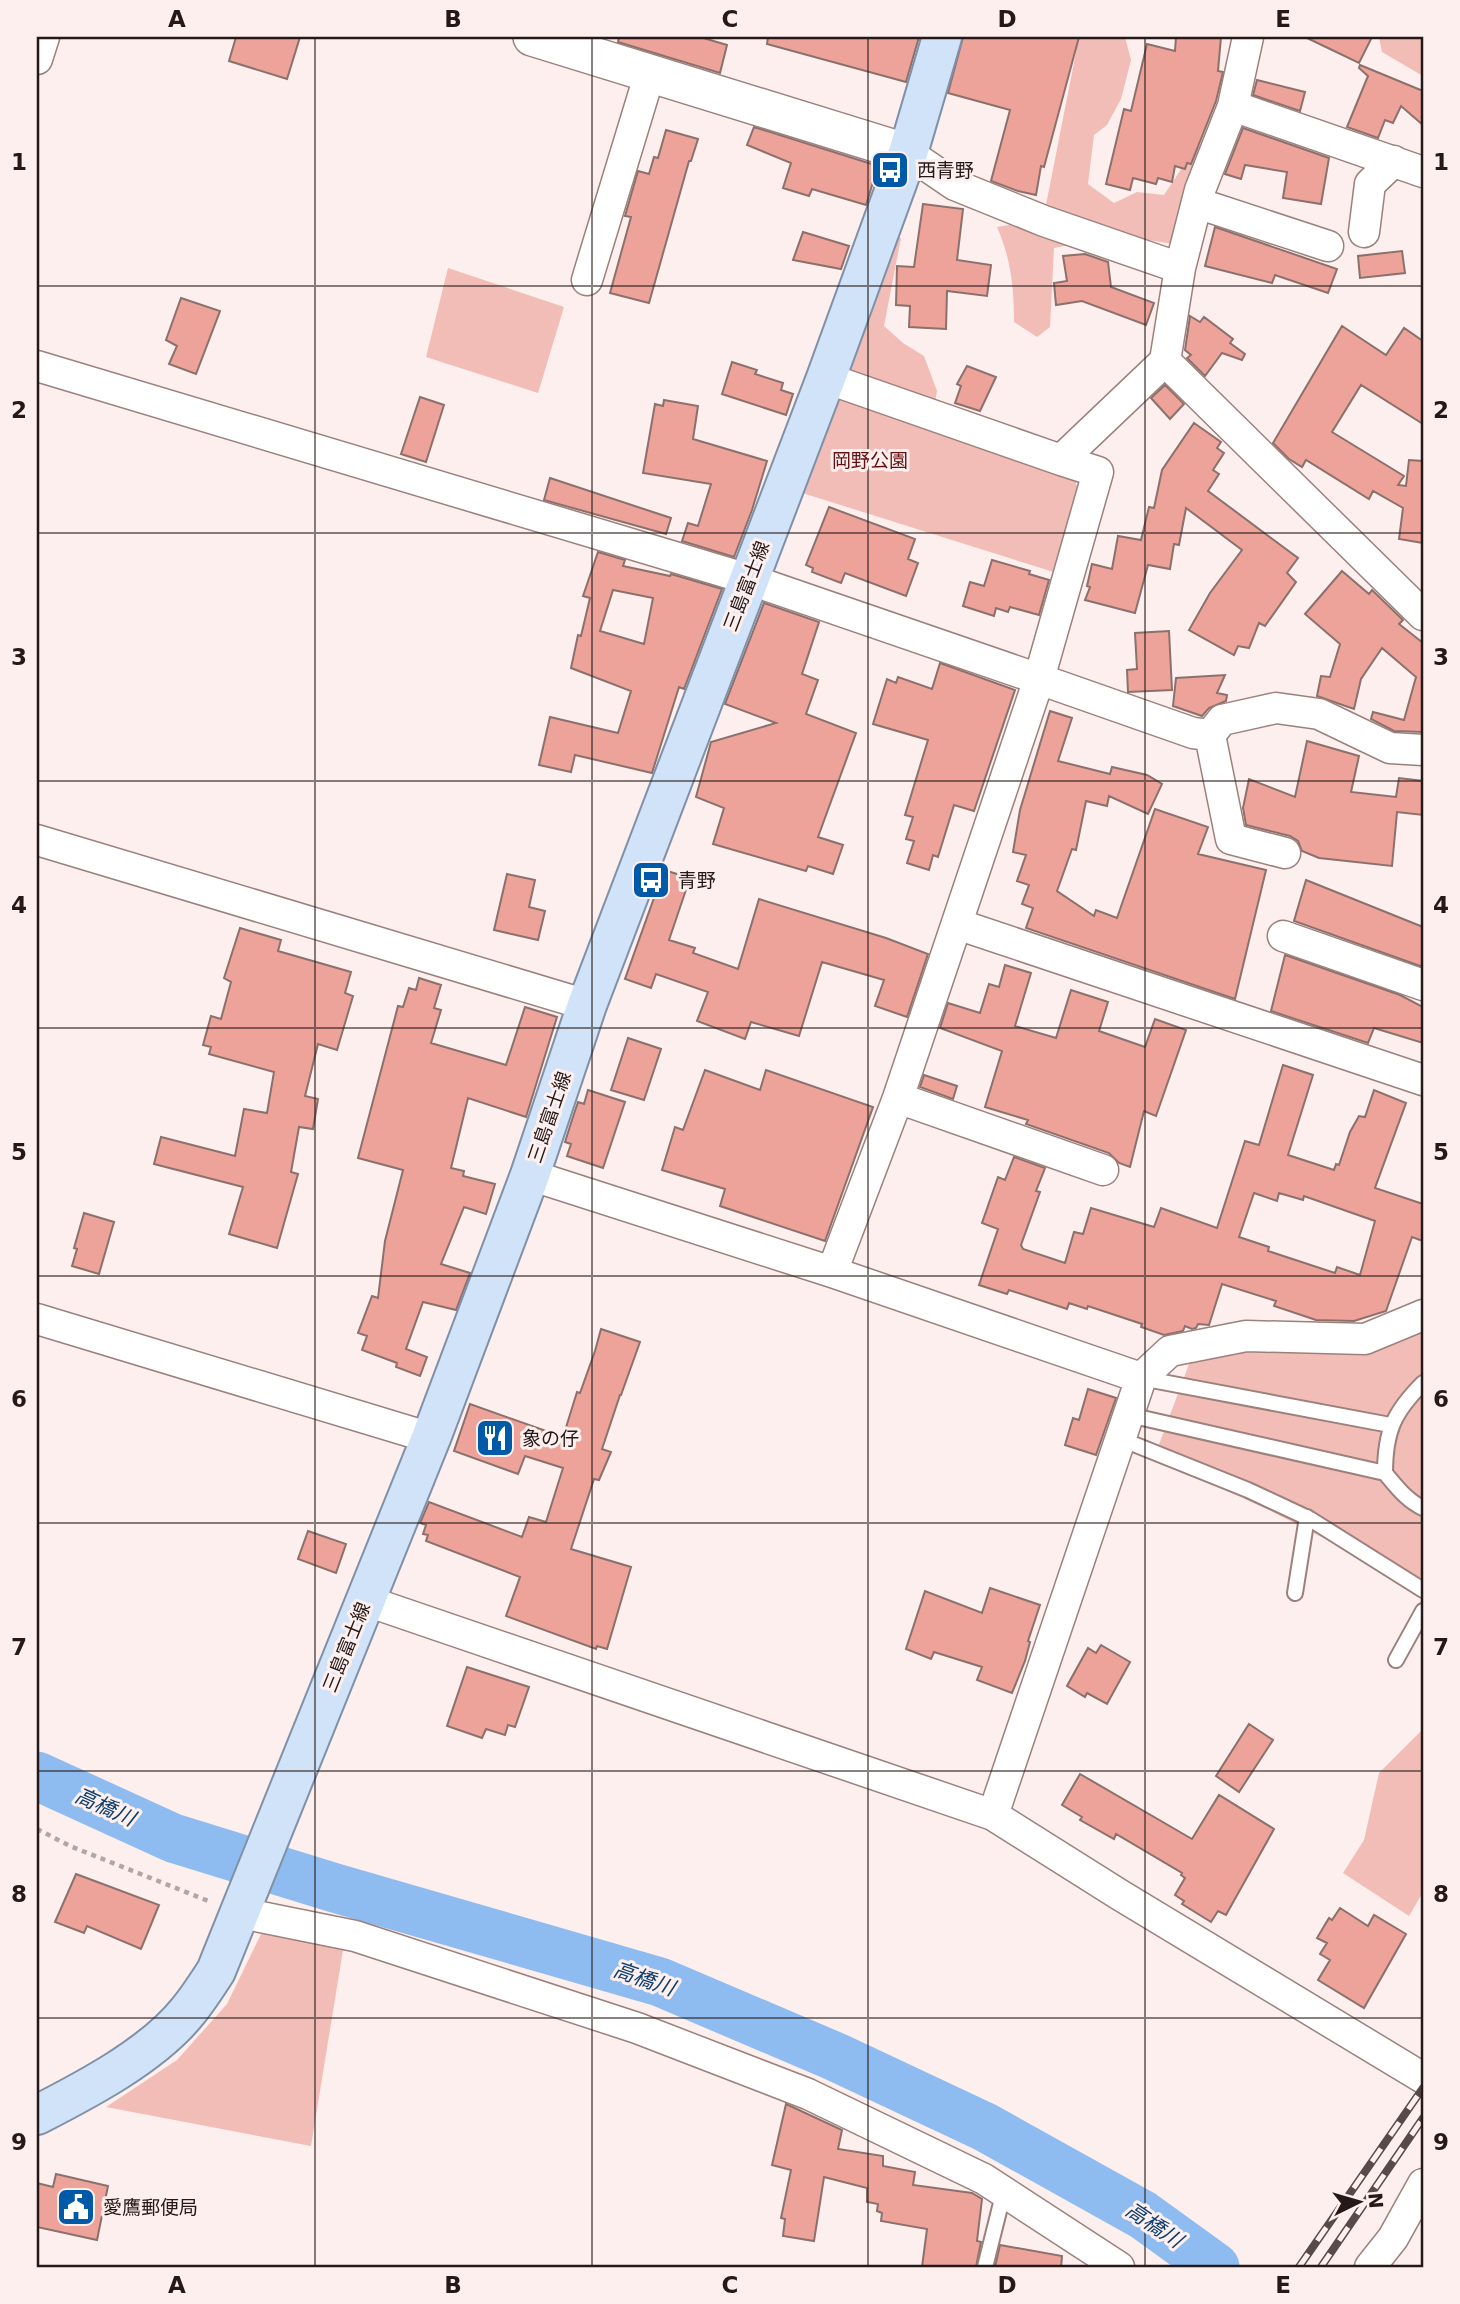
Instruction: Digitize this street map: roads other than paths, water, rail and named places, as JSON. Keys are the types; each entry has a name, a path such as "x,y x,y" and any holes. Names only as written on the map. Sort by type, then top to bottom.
{"main road":[{"name":"三島富士線","path":"37,2115 141,2056 187,2013 216,1971 242,1912 364,1600 431,1438 530,1175 587,1005 826,378 908,153 942,37"}],"street":[{"path":"37,59 44,37"},
{"path":"532,37 908,153 955,185 1044,221 1180,268"},
{"path":"1061,460 1165,360 1180,268 1200,190 1233,106 1248,37"},
{"path":"587,280 650,73"},
{"path":"1233,106 1423,172"},
{"path":"1364,232 1370,184 1394,161"},
{"path":"1197,203 1328,246"},
{"path":"1165,360 1422,605"},
{"path":"37,366 748,579 1193,733 1210,735"},
{"path":"826,378 1098,472 1039,679 898,1098 832,1272"},
{"path":"1210,735 1222,720 1276,708 1319,714 1390,748 1423,750"},
{"path":"1210,735 1231,839 1284,853"},
{"path":"37,840 587,1005"},
{"path":"957,924 1423,1080"},
{"path":"1283,936 1423,985"},
{"path":"898,1098 1103,1170"},
{"path":"530,1175 832,1272 1141,1378"},
{"path":"993,1815 1141,1378 1170,1351 1246,1336 1365,1339 1423,1315"},
{"path":"37,1320 431,1438"},
{"path":"364,1600 993,1815 1131,1902 1423,2078"},
{"path":"242,1912 355,1936 637,2028 808,2094 1004,2190 1119,2267"},
{"path":"1370,2267 1393,2238 1423,2184"}],"lane":[{"path":"1141,1378 1390,1425"},
{"path":"1423,1383 1390,1425 1385,1449 1385,1472 1398,1489 1423,1508"},
{"path":"1125,1427 1385,1472"},
{"path":"1125,1427 1307,1517 1423,1590"},
{"path":"1294,1593 1307,1517"},
{"path":"1396,1660 1423,1611"},
{"path":"985,2267 1004,2190"}],"waterway":[{"name":"高橋川","path":"37,1776 173,1838 660,1982 836,2057 985,2127 1143,2215 1215,2267"}],"railway":[{"path":"1299,2267 1423,2088"},
{"path":"1321,2267 1423,2118"}],"place":[{"name":"西青野","path":"890,170"},
{"name":"青野","path":"651,880"},
{"name":"象の仔","path":"495,1438"},
{"name":"愛鷹郵便局","path":"76,2207"}],"park label":[{"name":"岡野公園","path":"870,460"}]}
